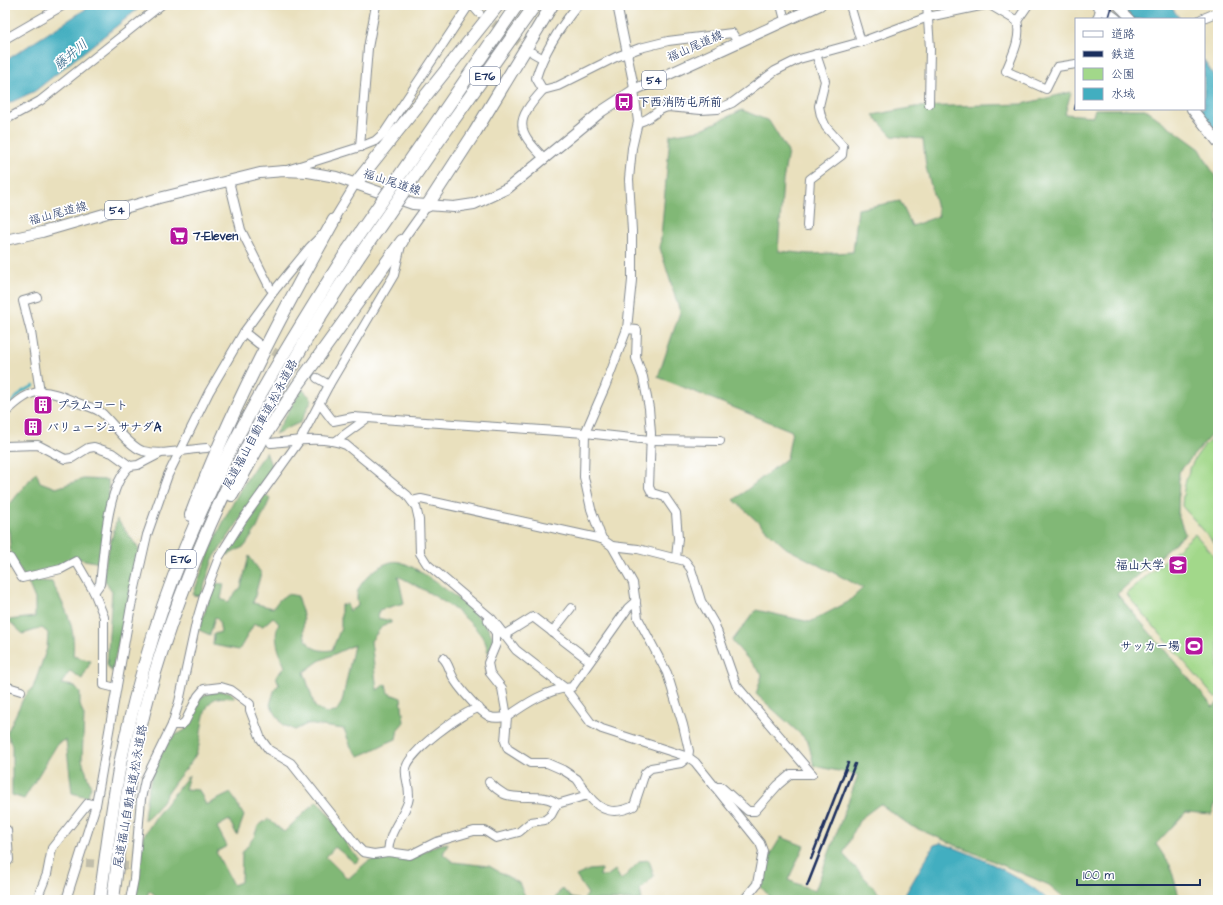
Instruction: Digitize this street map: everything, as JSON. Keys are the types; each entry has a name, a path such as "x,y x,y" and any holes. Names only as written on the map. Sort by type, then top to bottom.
{"highway":[{"path":"356,183 498,5"},
{"name":"尾道福山自動車道;松永道路","path":"100,900 111,817 121,762 135,701 164,608 198,518 241,428 293,338 348,250 517,5"},
{"name":"尾道福山自動車道;松永道路","path":"112,900 133,763 148,698 184,586 210,523 252,436 302,346 358,258 535,5"},
{"path":"427,206 475,132 552,5"},
{"path":"164,608 185,532 216,452 263,353 334,220"},
{"path":"163,648 200,558 224,508 262,440 298,385 402,241"}],"main road":[{"name":"福山尾道線","path":"5,240 42,232 159,198 260,173 284,171 308,172 336,177 413,204 427,206 454,206 474,204 492,197 508,188 602,111 634,90 820,5"},
{"path":"1099,6 1115,18"},
{"path":"1193,110 1218,142"}],"street":[{"path":"5,39 64,5"},
{"path":"5,120 40,101 161,5"},
{"path":"360,147 368,48 376,5"},
{"path":"284,171 375,141 390,126 469,5"},
{"path":"472,5 479,13"},
{"path":"543,90 536,78 542,58 567,18 578,5"},
{"path":"602,539 591,509 584,477 585,433 606,388 627,329 632,280 632,231 629,179 632,148 638,122 634,90 617,5"},
{"path":"781,5 785,20"},
{"path":"850,5 861,42"},
{"path":"927,5 930,48 929,104"},
{"path":"638,122 643,122 663,108 668,107 701,110 718,109 732,103 775,71 800,59 861,42 928,17 986,5"},
{"path":"990,5 1017,21 1019,29 1015,49 1006,71 1046,89 1057,67 1075,64"},
{"path":"1017,21 1028,5"},
{"path":"1117,5 1130,18"},
{"path":"1097,18 1099,6"},
{"path":"1203,18 1218,12"},
{"path":"545,159 524,136 521,127 528,107 543,90 558,86 627,52 668,41 732,33 738,42"},
{"path":"533,53 542,58"},
{"path":"807,226 810,178 842,155 843,146 826,127 821,116 819,106 825,81 816,54"},
{"path":"229,181 241,230 270,288 274,292"},
{"path":"66,900 82,862 96,805 128,620 147,536 168,475 182,450 209,392 244,332 274,292 334,220 356,183"},
{"path":"130,900 132,866 145,780 172,725 180,702 200,609 220,557 241,522 300,440 329,385 394,275 402,241 427,206"},
{"path":"37,298 23,301 31,332 40,392"},
{"path":"627,329 637,330 636,358 643,377 649,408 649,487 652,493 665,497 676,513 678,538 676,558"},
{"path":"244,332 260,344"},
{"path":"317,378 329,385"},
{"path":"5,412 19,399 31,392 51,391 101,412 130,442 142,451 161,453 207,448"},
{"path":"320,404 333,421 353,417 585,433 650,440 720,441"},
{"path":"336,441 366,419"},
{"path":"271,443 300,440 336,441 346,445 407,495 412,501 416,507 419,520 420,553 426,564 486,614 516,650 565,688 591,723 602,729 688,757 695,762 760,844 763,851 757,884 744,900"},
{"path":"5,446 38,445 65,459 72,458 88,448 94,448 112,453 134,466"},
{"path":"134,466 144,457 142,451"},
{"path":"94,592 100,584 113,493 122,473 161,453"},
{"path":"412,501 422,499 602,539 612,546 633,583 638,618 667,673 677,703 689,751 688,757 681,763 651,768 645,773 637,801 634,806 631,808 611,811 604,810 596,806 577,779 563,770 547,763 530,763 508,749 505,741 507,717 502,688 490,673 488,663 496,644 496,633 485,617 486,614"},
{"path":"612,546 638,549 685,561 691,569 702,601 715,625 736,685 812,774 791,774 778,785 755,811 748,811 722,787 715,787"},
{"path":"5,559 10,558 22,578 61,569 76,561 94,592 104,617 104,685 116,688"},
{"path":"443,658 448,663 453,677 463,693 479,708 491,718 507,717 534,698 556,689 572,687 628,608 636,601"},
{"path":"552,632 571,608"},
{"path":"504,634 533,617 590,661"},
{"path":"5,686 21,691"},
{"path":"172,725 181,725 184,722 198,696 204,690 221,687 231,690 250,704 250,710 261,739 269,750 291,763 363,852 374,854 388,852 410,855 436,842 474,831 485,831 496,838 519,832 531,822 545,820 551,815 557,804 588,795"},
{"path":"388,852 388,842 408,801 406,768 410,760 417,751 465,714 479,708"},
{"path":"489,782 504,794 516,797 550,799 557,804"},
{"path":"40,900 40,894 47,874 52,848 88,803 96,805"},
{"path":"5,829 7,830 9,860 5,866"}],"green space":[{"path":"1071,92 1065,114 1093,116 1095,110 1146,110 1200,149 1218,182 1218,427 1179,472 1178,515 1185,534 1117,594 1213,707 1218,703 1218,795 1212,814 1186,812 1156,844 1170,865 1180,900 1067,900 1049,885 911,826 880,804 860,819 843,854 885,900 773,900 761,887 767,860 781,837 804,846 788,880 815,891 858,775 814,766 808,741 756,694 762,675 732,641 756,610 810,622 848,602 863,588 786,548 734,500 787,458 792,431 658,377 680,312 660,248 670,135 700,130 742,110 769,121 788,152 783,181 778,251 811,254 853,252 858,209 900,201 912,226 939,216 926,167 923,139 892,136 873,115 915,107 1023,104"},
{"path":"302,389 312,399 301,422 275,434"},
{"path":"1218,434 1218,547 1182,506 1185,485 1191,466 1202,449"},
{"path":"266,452 273,471 213,559 201,596 193,595 224,520 244,484"},
{"path":"36,472 40,482 56,488 83,479 108,480 109,496 100,563 75,558 61,567 24,576 11,556 9,532 5,525 5,508"},
{"path":"265,494 270,499 257,528 245,546 228,555 225,552 240,527"},
{"path":"117,519 139,549 112,672 107,665 112,591 105,581 104,567"},
{"name":"サッカー場","path":"1195,534 1218,560 1218,697 1216,699 1126,594"},
{"path":"249,556 261,573 253,603 273,608 279,600 287,594 298,596 304,616 303,631 305,638 314,648 332,650 341,628 341,605 347,604 349,611 358,606 358,590 366,578 382,565 394,561 400,562 436,582 466,606 478,617 493,638 488,653 484,640 475,628 456,610 445,602 398,576 404,603 379,610 378,618 391,621 391,623 383,625 371,641 377,690 386,684 388,693 401,698 404,722 398,729 396,739 359,756 351,747 344,729 307,724 295,730 283,725 270,705 275,688 279,685 276,676 285,667 279,651 276,634 279,624 273,617 263,626 254,624 239,650 213,645 214,634 221,632 219,621 215,617 210,635 199,630 214,583 224,584 221,599 228,602 241,587","holes":["354,645 342,702 336,712 326,713 315,707 304,672 319,661"]},
{"path":"27,580 52,582 65,609 71,626 73,635 73,656 91,661 82,679 70,671 61,684 74,686 80,693 80,705 84,716 82,760 91,787 87,797 72,793 66,740 58,743 24,799 12,795 12,746 7,733 24,697 33,688 47,648 48,633 42,628 23,634 8,620 35,617 35,599"},
{"path":"220,691 230,692 235,697 218,698 209,704 202,723 198,749 193,759 157,807 144,820 149,788 159,757 172,737 186,729 200,700 210,693"},
{"path":"189,775 185,789 199,790 206,805 231,793 244,816 237,835 229,820 217,827 227,846 216,852 233,885 241,882 242,853 254,837 258,826 268,819 284,832 317,801 334,821 350,850 360,859 355,863 335,847 326,857 348,879 368,861 389,856 407,860 437,845 448,843 443,854 453,862 489,866 519,883 527,900 156,900 155,895 149,890 146,900 134,900 143,837 157,815"},
{"path":"649,860 654,876 640,890 642,900 583,900 588,894 576,876 589,870 601,869 600,876 607,876 615,870 621,880 640,861"},
{"path":"562,888 571,898 582,900 554,900"}],"water":[{"name":"藤井川","path":"92,5 143,5 35,91 5,105 5,61"},
{"path":"1118,5 1170,5 1179,18 1128,18"},
{"path":"1205,62 1218,83 1218,135 1200,110 1205,110"},
{"path":"941,843 968,853 1011,874 1048,900 902,900 934,845"}],"waterway":[{"path":"12,402 23,391 34,386"}],"tunnel":[{"path":"484,16 529,50"},
{"path":"263,345 317,378"},
{"path":"86,863 128,866"}],"railway":[{"path":"1108,18 1112,5"},
{"path":"811,859 848,763"},
{"path":"807,886 855,764"}],"place":[{"name":"下西消防屯所前","path":"624,102"},
{"name":"7-Eleven","path":"179,236"},
{"name":"プラムコート","path":"43,405"},
{"name":"バリュージュサナダA","path":"33,427"},
{"name":"福山大学","path":"1178,565"},
{"name":"サッカー場","path":"1194,646"}]}
